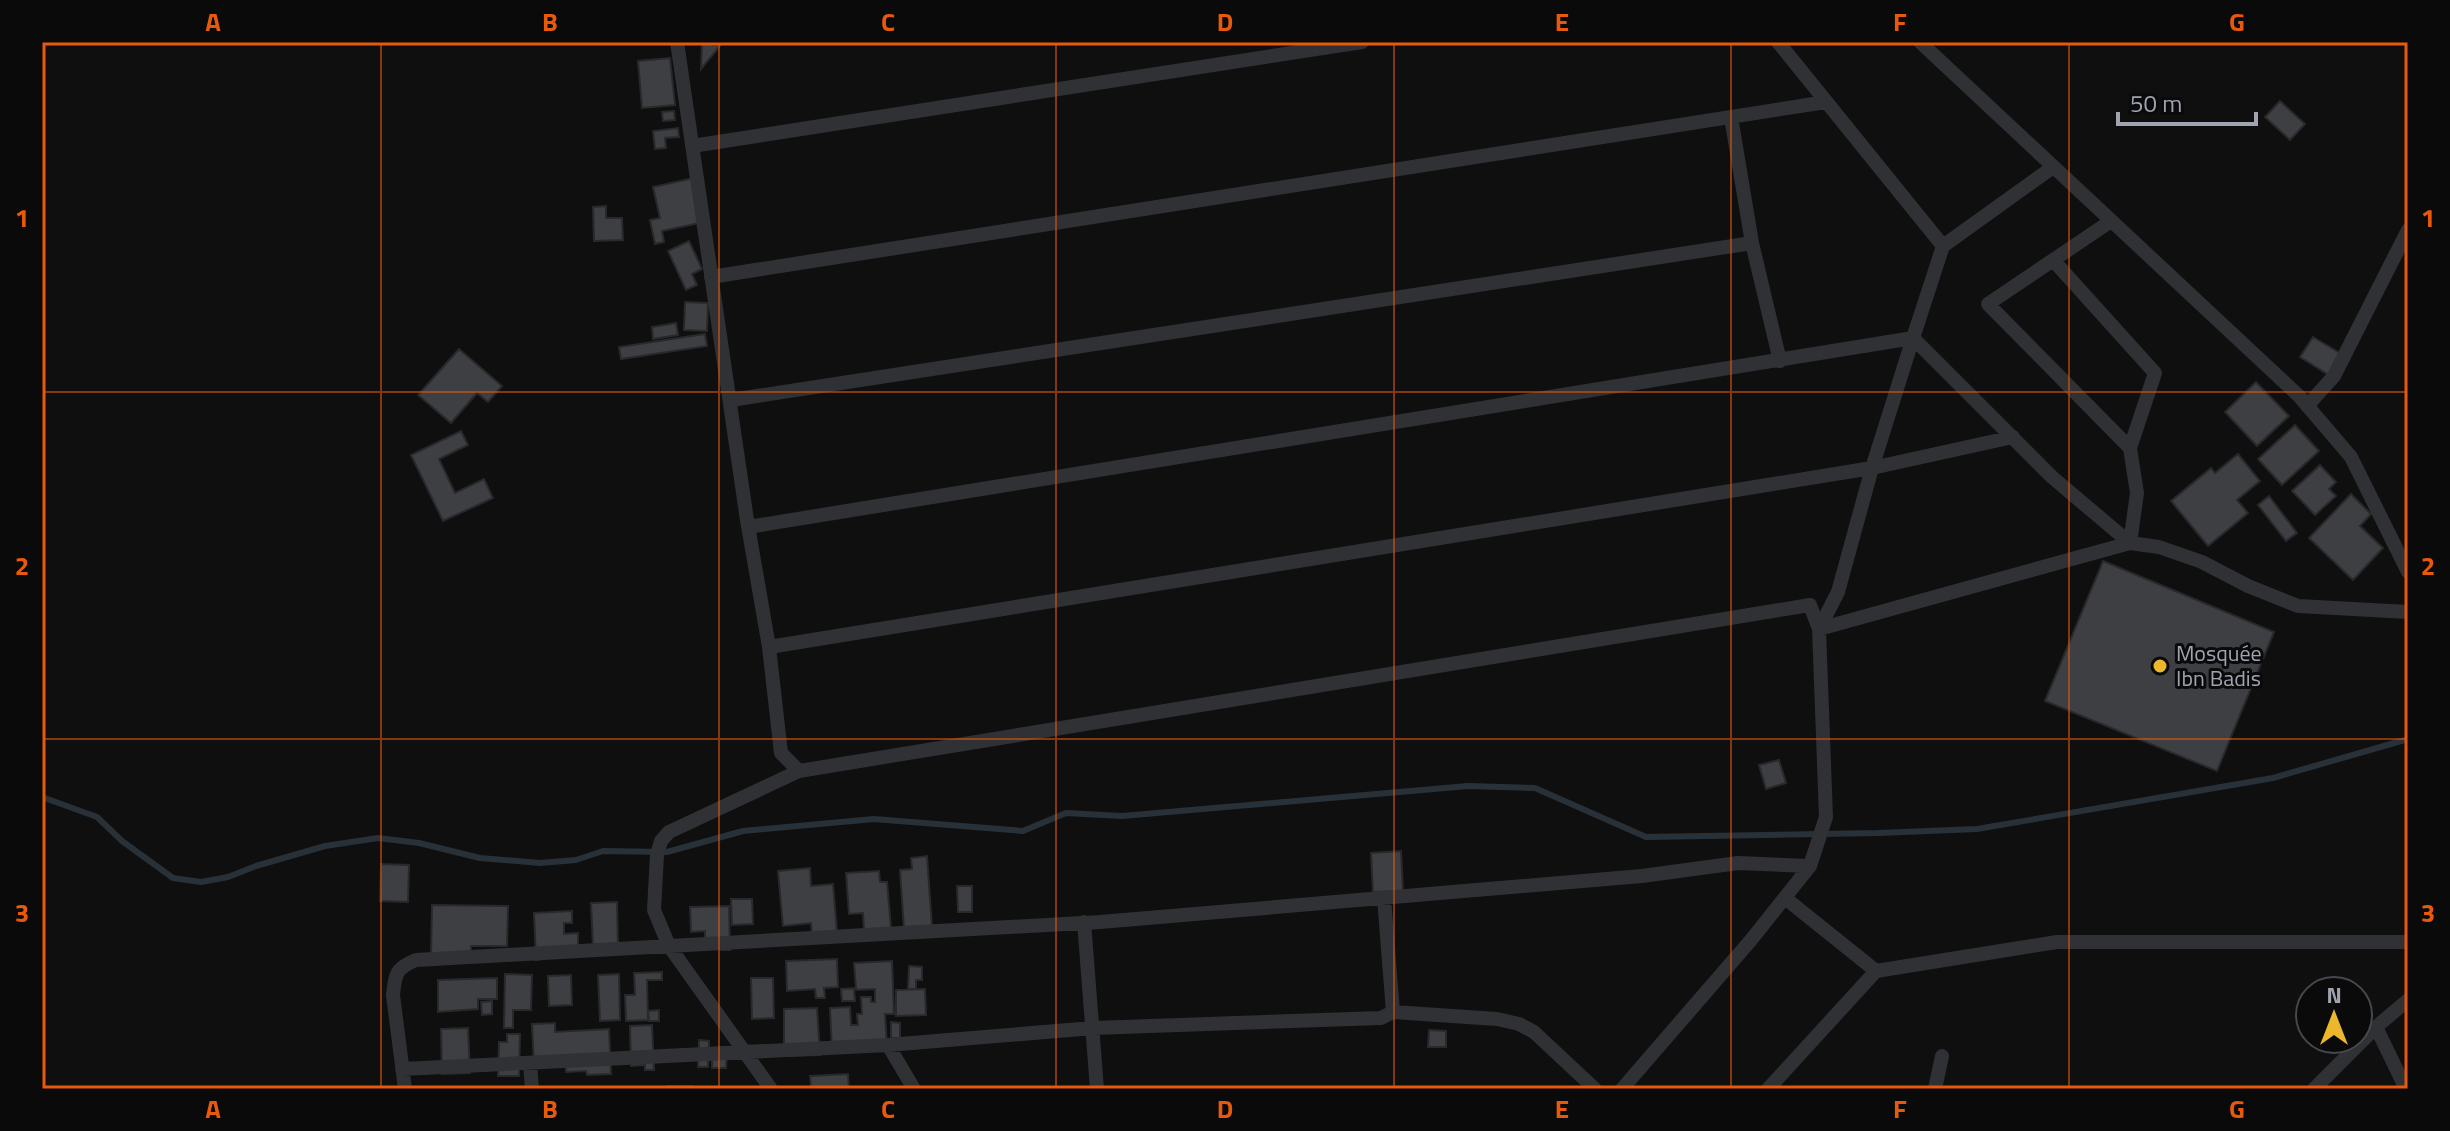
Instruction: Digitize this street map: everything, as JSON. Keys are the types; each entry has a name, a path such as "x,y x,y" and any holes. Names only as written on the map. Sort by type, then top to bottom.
{"street":[{"path":"677,42 748,527 769,647 781,753 799,771"},
{"path":"692,146 1362,42"},
{"path":"1778,42 1943,246"},
{"path":"1920,42 2307,406 2351,457 2408,572"},
{"path":"711,277 1826,102"},
{"path":"1731,117 1752,243 1780,361"},
{"path":"1819,629 1838,592 1872,468 1943,246 2053,167"},
{"path":"2111,221 1988,304 2130,448"},
{"path":"2307,406 2334,376 2408,230"},
{"path":"731,400 1752,243"},
{"path":"2053,260 2155,373 2130,448 2137,493 2130,543"},
{"path":"748,527 1913,338"},
{"path":"1913,338 2052,477 2130,543"},
{"path":"769,647 1872,468 2013,437"},
{"path":"1819,629 2130,543 2159,547 2202,562 2248,586 2298,606 2408,612"},
{"path":"771,1089 669,946 654,910 657,855 661,841 679,826 799,771 1810,605 1819,629 1826,817 1810,866 1751,940 1622,1089"},
{"path":"405,1089 393,995 394,979 404,965 416,960 1084,922 1642,876 1738,863 1810,866"},
{"path":"1384,898 1393,1012"},
{"path":"1785,898 1876,971"},
{"path":"1084,922 1097,1089"},
{"path":"1768,1089 1876,971 2057,942 2408,942"},
{"path":"2314,1089 2408,1000"},
{"path":"402,1069 888,1045 1093,1028 1381,1018 1393,1012 1497,1019 1519,1024 1534,1032 1595,1089"},
{"path":"2376,1027 2406,1089"},
{"path":"888,1045 914,1089"},
{"path":"1935,1089 1942,1056"},
{"path":"530,1063 532,1089"},
{"path":"2329,1073 2332,1089"}],"building":[{"path":"702,43 720,46 701,69"},
{"path":"670,58 675,105 642,108 638,61"},
{"path":"2280,101 2305,124 2290,140 2265,117"},
{"path":"674,111 675,120 663,121 662,112"},
{"path":"678,128 679,137 665,138 666,148 655,149 653,131"},
{"path":"694,178 704,222 662,231 664,242 655,244 650,220 660,218 653,187"},
{"path":"606,206 606,218 622,218 623,240 594,241 593,207"},
{"path":"689,241 702,269 692,274 697,285 686,290 668,251"},
{"path":"685,302 708,303 707,331 684,330"},
{"path":"676,323 678,335 653,339 652,327"},
{"path":"705,334 707,346 621,359 619,347"},
{"path":"2313,337 2345,356 2332,377 2300,357"},
{"path":"459,349 502,386 488,402 477,393 451,423 418,395"},
{"path":"2256,382 2289,416 2257,446 2225,412"},
{"path":"2295,425 2319,451 2282,485 2258,459"},
{"path":"461,431 468,445 439,459 455,493 484,479 493,498 443,521 411,455"},
{"path":"2238,454 2260,481 2237,500 2248,513 2208,546 2171,501 2211,468 2215,473"},
{"path":"2320,465 2336,482 2329,489 2336,496 2315,515 2292,491"},
{"path":"2351,494 2371,514 2360,526 2383,548 2353,580 2309,538"},
{"path":"2269,496 2297,533 2286,541 2258,505"},
{"name":"Mosquée Ibn Badis","path":"2103,561 2274,632 2217,771 2045,701"},
{"path":"1779,760 1786,783 1766,789 1759,765"},
{"path":"1401,851 1403,891 1373,892 1371,853"},
{"path":"927,856 932,927 904,929 900,870 912,869 911,858"},
{"path":"381,864 409,865 408,902 380,901"},
{"path":"810,868 811,886 833,884 837,932 812,935 811,923 783,926 778,871"},
{"path":"879,871 880,882 887,882 891,928 864,930 863,913 849,914 846,873"},
{"path":"957,886 972,886 972,912 958,912"},
{"path":"731,899 752,899 753,924 732,925"},
{"path":"617,902 618,946 593,947 591,903"},
{"path":"432,905 508,906 507,946 471,946 471,958 431,958"},
{"path":"729,906 730,950 722,950 705,942 705,931 691,932 690,907"},
{"path":"572,911 572,923 564,923 564,934 578,933 578,953 536,960 534,913"},
{"path":"837,959 838,987 824,988 825,998 816,998 815,989 787,991 786,961"},
{"path":"892,961 894,1014 885,1014 887,1047 832,1050 830,1008 850,1007 851,1025 858,1025 857,1014 862,1014 861,997 871,997 871,1002 875,1002 875,989 854,990 855,1001 842,1001 841,989 856,988 854,963"},
{"path":"909,966 922,967 922,980 916,980 916,989 908,989"},
{"path":"662,972 662,980 647,980 648,1020 626,1021 625,995 635,995 634,973"},
{"path":"505,974 532,975 531,1010 513,1010 513,1028 504,1028"},
{"path":"619,974 620,1020 600,1021 598,975"},
{"path":"571,975 572,1005 549,1006 548,976"},
{"path":"497,978 497,999 478,999 478,1009 438,1012 438,980"},
{"path":"751,978 773,978 774,1018 752,1019"},
{"path":"925,989 926,1015 896,1016 896,990"},
{"path":"492,1001 492,1014 482,1015 481,1002"},
{"path":"817,1008 820,1055 784,1056 784,1009"},
{"path":"659,1010 659,1021 649,1021 648,1011"},
{"path":"891,1022 900,1023 900,1038 891,1038"},
{"path":"555,1023 555,1032 609,1029 611,1074 566,1072 566,1064 534,1065 532,1024"},
{"path":"652,1025 654,1070 645,1070 645,1065 631,1066 630,1026"},
{"path":"468,1028 470,1073 442,1074 441,1029"},
{"path":"1429,1030 1446,1031 1446,1047 1428,1047"},
{"path":"507,1034 520,1034 519,1076 498,1076 499,1042 507,1042"},
{"path":"699,1040 709,1041 708,1067 698,1067"},
{"path":"712,1052 727,1052 726,1068 712,1068"},
{"path":"848,1074 849,1089 811,1089 810,1076"},
{"path":"667,1086 693,1086 694,1089 667,1089"}],"waterway":[{"path":"42,797 97,817 122,841 173,878 201,882 228,877 325,846 378,838 419,843 480,858 540,863 576,860 603,851 667,852 743,831 874,819 1023,831 1066,813 1122,816 1468,786 1535,788 1646,837 1977,829 2273,778 2408,739"}],"place":[{"name":"Mosquée Ibn Badis","path":"2160,666"}]}
